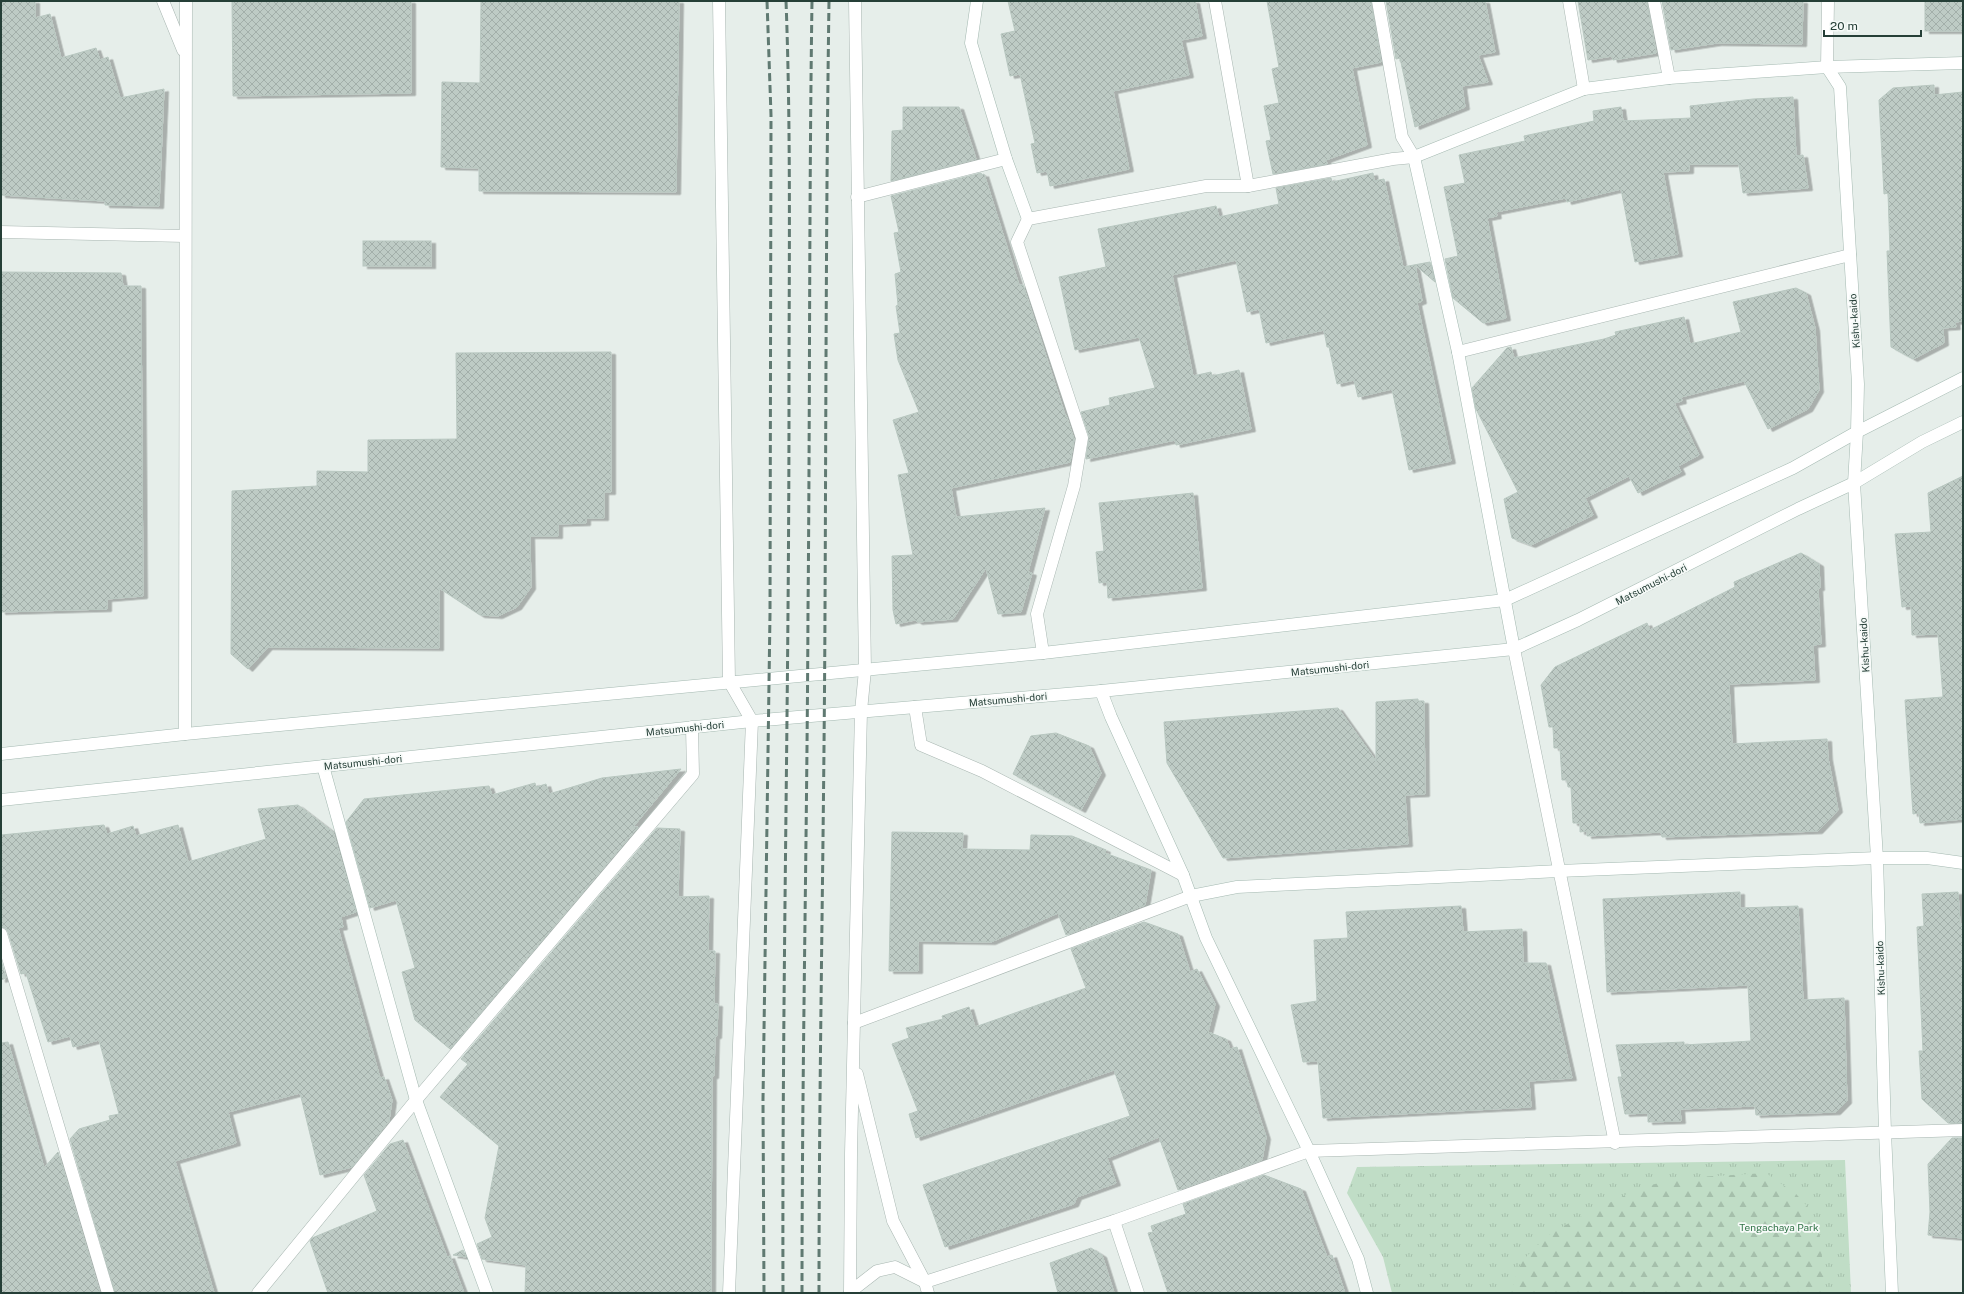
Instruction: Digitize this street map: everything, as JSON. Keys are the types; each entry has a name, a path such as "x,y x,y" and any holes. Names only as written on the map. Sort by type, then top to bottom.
{"street":[{"path":"163,1 185,55"},
{"path":"185,734 186,1"},
{"path":"719,1 729,681 752,721 729,1293"},
{"path":"850,1293 853,1058 861,711 865,670 855,1"},
{"path":"977,1 971,43 1006,159 1028,219 1017,242 1082,438 1074,486 1037,614 1043,653"},
{"path":"1215,1 1248,186"},
{"path":"1378,1 1402,137 1414,157 1458,352 1514,649 1615,1143"},
{"path":"1569,1 1584,89"},
{"path":"1654,1 1668,78"},
{"path":"1827,67 1828,1"},
{"path":"1028,219 1206,186 1248,186 1393,159 1414,157 1584,89 1668,78 1827,67 1963,63"},
{"name":"Kishu-kaido","path":"1827,67 1840,87 1858,384 1854,483 1876,858 1892,1293"},
{"path":"857,197 1006,159"},
{"path":"1,232 185,236"},
{"path":"1458,352 1850,255"},
{"path":"1,754 185,734 729,681 1043,653 1505,600 1793,468 1857,432 1963,378"},
{"name":"Matsumushi-dori","path":"1,800 752,721 1101,691 1514,649 1578,620 1854,483 1922,442 1963,422"},
{"path":"1101,691 1111,717 1183,875 1206,938 1309,1151 1358,1259 1367,1293"},
{"path":"915,707 921,745 982,771 1183,875"},
{"path":"258,1293 416,1100 693,774 692,727"},
{"path":"323,766 416,1100 487,1293"},
{"path":"854,1023 1191,896 1237,887 1559,871 1876,858 1926,858 1963,863"},
{"path":"1,934 108,1293"},
{"path":"853,1058 893,1221 926,1287"},
{"path":"926,1287 1309,1151 1615,1143 1963,1130"},
{"path":"1114,1221 1138,1293"},
{"path":"850,1293 877,1272 895,1267 926,1287"}],"green space":[{"name":"Tengachaya Park","path":"1845,1160 1851,1293 1392,1293 1383,1257 1347,1193 1357,1167"},
{"path":"1766,1173 1797,1195 1806,1205 1818,1226 1825,1279 1823,1293 1511,1293 1517,1272 1523,1260 1547,1236 1576,1219 1642,1187 1681,1178"}],"building":[{"path":"1,1 35,1 35,18 50,14 61,58 96,48 100,60 108,57 120,98 164,89 159,206 105,205 105,201 1,195"},
{"path":"232,1 411,1 411,93 233,96"},
{"path":"481,1 679,1 676,192 479,191 479,168 441,167 442,82 480,83"},
{"path":"1008,1 1195,1 1202,36 1181,40 1189,75 1113,91 1129,169 1050,186 1047,171 1037,173 1031,144 1035,143 1020,74 1010,76 1001,34 1015,31"},
{"path":"1267,1 1371,1 1381,62 1352,68 1367,145 1326,160 1327,164 1273,174 1266,141 1271,140 1264,106 1279,103 1272,69 1279,67"},
{"path":"1386,1 1485,1 1495,52 1478,55 1488,82 1462,86 1465,107 1415,127 1400,58 1396,59"},
{"path":"1578,1 1647,1 1656,53 1613,60 1612,56 1588,60"},
{"path":"1662,1 1803,1 1802,44 1717,43 1671,50"},
{"path":"1925,1 1963,1 1963,31 1925,31"},
{"path":"1934,85 1934,95 1963,92 1963,321 1955,322 1956,327 1943,328 1944,343 1913,359 1891,347 1887,251 1890,251 1888,193 1884,194 1879,100 1893,88"},
{"path":"1793,97 1796,156 1803,155 1808,188 1743,193 1739,164 1689,164 1689,171 1663,172 1678,254 1635,262 1621,189 1567,202 1566,198 1496,212 1497,216 1487,218 1506,318 1483,323 1453,298 1445,259 1458,256 1444,187 1465,183 1459,155 1525,141 1524,136 1594,121 1593,111 1621,107 1623,121 1691,118 1690,106 1753,99"},
{"path":"903,107 959,107 976,159 891,181 892,131 903,130"},
{"path":"981,173 982,175 984,174 1019,285 1023,285 1074,439 1070,462 951,488 956,517 1045,508 1028,572 1032,573 1021,612 998,614 986,568 953,619 918,622 915,620 896,624 893,610 892,556 913,555 898,475 909,473 893,420 919,412 898,360 894,334 900,333 896,306 898,305 895,274 901,272 894,233 899,232 891,196"},
{"path":"1373,173 1374,181 1384,179 1403,267 1430,262 1435,282 1415,265 1422,301 1417,303 1451,461 1409,470 1392,389 1358,397 1354,380 1337,384 1324,330 1266,343 1259,309 1247,312 1236,260 1172,275 1193,376 1211,372 1212,376 1239,370 1251,429 1176,445 1175,440 1086,459 1089,436 1081,412 1110,405 1109,398 1155,388 1139,337 1075,350 1059,277 1106,267 1098,229 1216,206 1219,217 1279,204 1276,188 1331,178 1332,182"},
{"path":"363,241 431,241 431,266 363,266"},
{"path":"1,272 121,273 123,286 141,286 143,596 107,599 107,609 1,612"},
{"path":"1796,288 1806,293 1815,328 1819,390 1808,409 1768,429 1744,381 1681,397 1682,401 1674,403 1699,455 1678,466 1681,472 1638,493 1629,476 1585,498 1593,515 1531,545 1512,538 1504,499 1518,492 1476,409 1472,388 1507,348 1511,347 1514,358 1604,339 1616,335 1615,332 1684,317 1690,344 1741,332 1733,302"},
{"path":"611,352 611,492 604,492 604,518 586,518 586,523 558,524 558,536 530,536 531,587 517,607 498,616 480,615 439,588 439,648 268,647 248,669 231,654 232,491 317,486 317,471 368,472 368,440 457,439 456,353"},
{"path":"1963,476 1963,819 1920,823 1919,813 1913,814 1905,700 1943,697 1938,634 1912,635 1911,606 1902,607 1895,534 1931,532 1928,493"},
{"path":"1193,493 1202,588 1108,598 1107,582 1099,583 1096,552 1104,551 1099,503"},
{"path":"1801,553 1819,564 1820,588 1818,588 1821,644 1813,645 1815,680 1729,684 1732,744 1827,739 1828,758 1838,810 1818,831 1662,837 1661,832 1587,836 1587,831 1580,832 1580,823 1573,823 1571,787 1568,787 1567,780 1562,780 1560,748 1554,748 1553,727 1549,727 1541,685 1555,667 1647,623 1650,630 1735,587 1734,582"},
{"path":"1418,699 1418,701 1424,701 1425,794 1405,795 1408,844 1223,858 1167,763 1164,722 1338,708 1376,761 1376,702"},
{"path":"1056,733 1089,746 1101,773 1081,810 1013,774 1031,736"},
{"path":"681,769 633,827 638,827 450,1049 415,1020 402,972 415,968 396,900 370,908 346,822 364,799 489,786 492,795 535,783 536,787 546,784 549,794 602,778"},
{"path":"298,805 333,832 356,912 341,917 343,927 338,928 380,1078 384,1077 392,1100 389,1121 352,1167 320,1175 300,1093 228,1112 236,1143 175,1161 214,1293 115,1293 70,1139 79,1129 110,1120 109,1116 119,1114 99,1040 73,1047 70,1036 48,1042 26,973 21,974 8,932 6,928 1,927 1,835 104,825 107,834 133,826 136,836 178,825 188,862 266,839 258,809"},
{"path":"657,828 680,829 678,897 709,896 708,951 715,951 714,1004 718,1004 717,1036 715,1036 714,1076 712,1076 711,1293 525,1293 526,1265 482,1259 477,1244 492,1237 485,1218 499,1146 440,1097 468,1064 461,1059"},
{"path":"892,832 963,833 962,849 1030,850 1031,835 1072,836 1106,850 1105,853 1151,870 1145,905 1066,935 1058,913 991,942 918,941 918,971 889,971"},
{"path":"1740,892 1740,908 1798,906 1803,1000 1844,998 1847,1101 1836,1112 1756,1115 1755,1106 1680,1109 1681,1121 1648,1122 1648,1113 1625,1114 1618,1077 1622,1077 1616,1045 1684,1042 1684,1045 1751,1041 1748,985 1607,992 1603,899"},
{"path":"1958,892 1960,924 1963,924 1963,1123 1948,1123 1922,1099 1919,1051 1923,1051 1917,927 1924,926 1922,894"},
{"path":"1461,906 1463,932 1522,929 1523,963 1546,963 1572,1078 1529,1081 1531,1107 1323,1118 1318,1061 1303,1062 1291,1005 1317,1001 1314,940 1348,938 1346,912"},
{"path":"1144,922 1178,934 1190,972 1197,969 1215,1004 1208,1032 1226,1039 1230,1049 1237,1047 1266,1137 1262,1160 1178,1190 1159,1137 1107,1158 1116,1183 1077,1197 1074,1204 945,1247 923,1185 1130,1116 1114,1070 916,1138 909,1114 918,1111 892,1044 909,1038 906,1028 943,1019 942,1016 969,1007 975,1027 1086,988 1071,949"},
{"path":"1,960 6,978 1,980"},
{"path":"8,1042 44,1168 58,1152 100,1293 1,1293 1,1043"},
{"path":"1952,1138 1963,1138 1963,1238 1928,1235 1930,1212 1928,1164"},
{"path":"403,1140 447,1257 450,1256 464,1293 328,1293 310,1241 312,1238 377,1211 364,1175 390,1144"},
{"path":"1264,1175 1301,1189 1327,1257 1332,1255 1345,1293 1168,1293 1148,1233 1153,1232 1151,1226 1186,1214 1183,1204"},
{"path":"1091,1248 1102,1255 1114,1293 1058,1293 1050,1263"},
{"path":"463,1250 466,1257 453,1255"}],"railway":[{"path":"764,1293 763,1100 770,614 771,115 767,1"},
{"path":"783,1293 789,509 789,100 786,1"},
{"path":"802,1293 812,1"},
{"path":"819,1293 829,1"}]}
